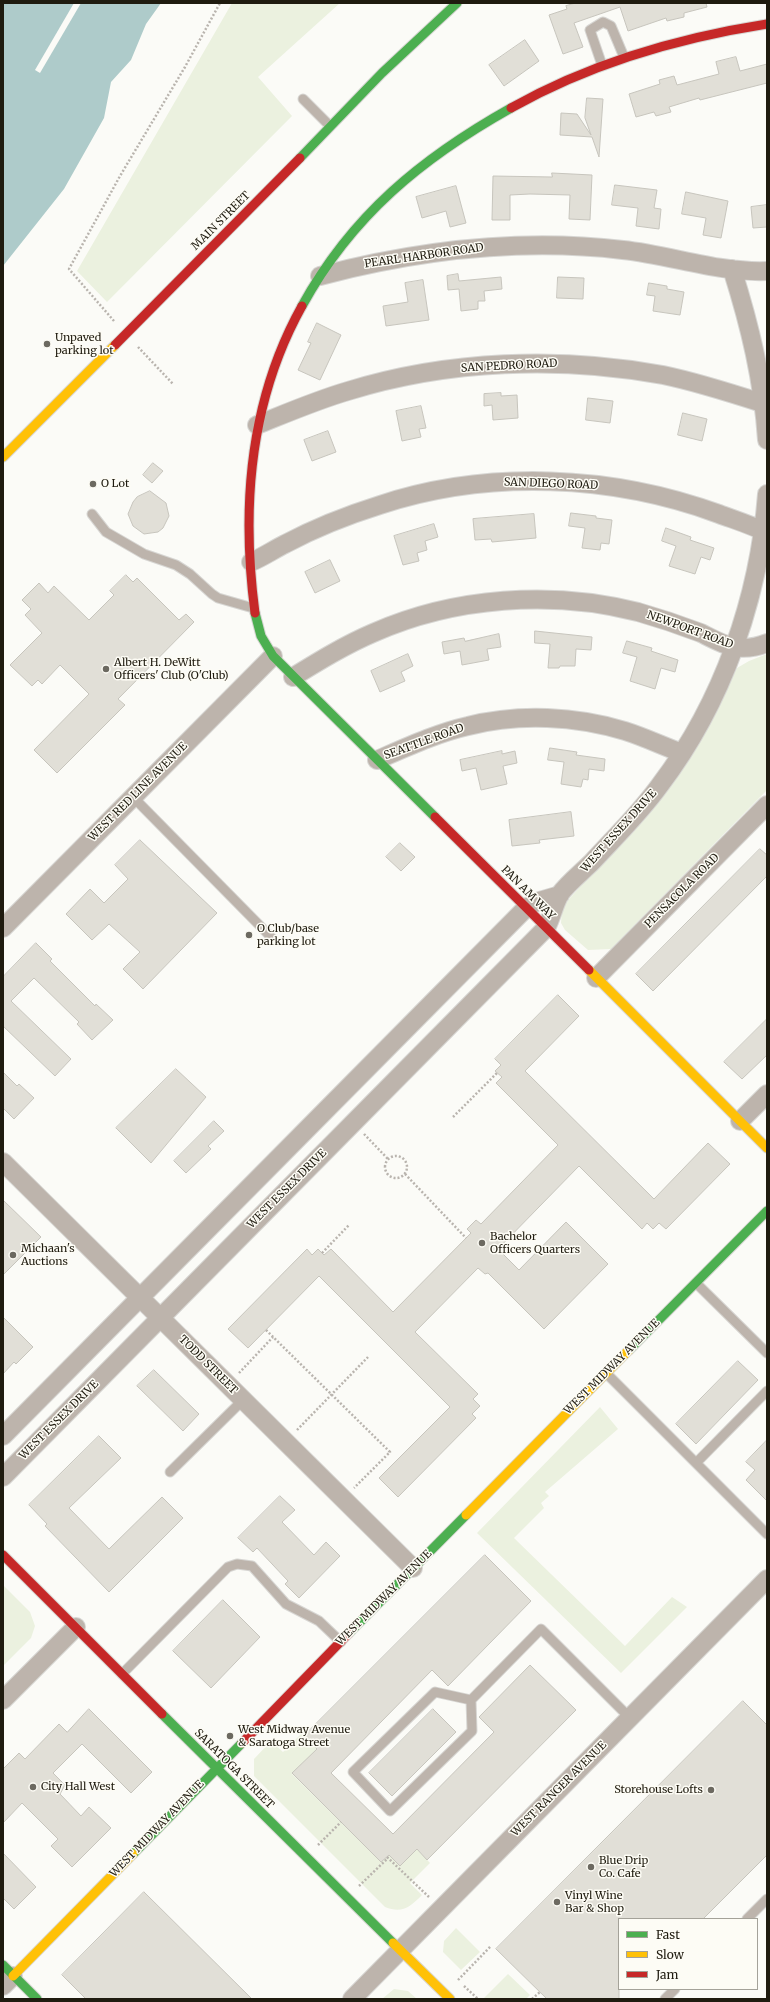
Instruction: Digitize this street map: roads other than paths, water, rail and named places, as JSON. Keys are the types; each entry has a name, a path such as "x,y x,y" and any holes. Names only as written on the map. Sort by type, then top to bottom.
{"street":[{"name":"MAIN STREET","path":"3,457 259,200 382,73 457,3"},
{"name":"PAN AM WAY","path":"767,24 699,35 624,57 541,91 467,133 430,158 399,183 372,209 353,231 320,276 304,301 278,356 266,390 257,425 248,497 250,562 254,608 260,635 273,656 767,1148"},
{"name":"PEARL HARBOR ROAD","path":"320,276 356,266 419,254 455,249 520,245 623,250 732,270 767,271"},
{"path":"732,270 752,336 765,404 767,440"},
{"name":"SAN PEDRO ROAD","path":"257,425 342,393 392,380 435,372 519,364 591,366 643,372 696,383 765,404"},
{"name":"SAN DIEGO ROAD","path":"250,562 315,530 382,504 430,493 500,483 573,483 633,491 671,499 701,508 766,532"},
{"name":"WEST ESSEX DRIVE","path":"3,1477 546,928 552,918 560,895 638,813 661,785 682,753 719,686 734,648 747,608 766,532 767,494"},
{"name":"NEWPORT ROAD","path":"293,677 333,653 374,633 415,618 441,611 493,602 566,601 609,606 670,621 734,648 756,647 767,643"},
{"name":"WEST RED LINE AVENUE","path":"3,928 273,656"},
{"name":"SEATTLE ROAD","path":"377,760 438,734 469,725 537,718 567,719 610,727 651,740 682,753"},
{"name":"PENSACOLA ROAD","path":"596,978 767,805"},
{"path":"3,1436 526,908 536,902 560,895"},
{"path":"385,1051 404,1071"},
{"path":"740,1121 767,1094"},
{"path":"279,1157 299,1178"},
{"name":"TODD STREET","path":"3,1162 413,1568"},
{"name":"WEST MIDWAY AVENUE","path":"6,1976 216,1768 767,1211"},
{"name":"SARATOGA STREET","path":"3,1555 450,1999"},
{"name":"WEST RANGER AVENUE","path":"352,1999 767,1579"},
{"path":"3,1700 76,1627"},
{"path":"6,1976 37,1999"}],"lane":[{"path":"602,65 590,30 603,22 611,26 624,57"},
{"path":"303,99 330,126"},
{"path":"92,514 106,532 144,554 176,565 190,574 218,598 254,608"},
{"path":"132,797 270,937"},
{"path":"696,1283 767,1353"},
{"path":"606,1373 767,1534"},
{"path":"696,1463 767,1392"},
{"path":"170,1472 243,1400"},
{"path":"122,1674 228,1567 237,1564 252,1566 286,1604 319,1621 341,1642"},
{"path":"471,1700 436,1692 353,1772 390,1811 472,1731 471,1700 541,1629 630,1718"},
{"path":"748,1918 767,1900"},
{"path":"665,1999 674,1990"}],"water":[{"path":"3,3 161,3 146,24 131,60 111,82 104,118 64,189 3,266"}],"place":[{"name":"Unpaved parking lot","path":"47,344"},
{"name":"O Lot","path":"93,484"},
{"name":"Albert H. DeWitt Officers' Club (O'Club)","path":"106,669"},
{"name":"O Club/base parking lot","path":"249,935"},
{"name":"Bachelor Officers Quarters","path":"482,1243"},
{"name":"Michaan's Auctions","path":"13,1255"},
{"name":"West Midway Avenue & Saratoga Street","path":"230,1736"},
{"name":"City Hall West","path":"33,1787"},
{"name":"Storehouse Lofts","path":"711,1790"},
{"name":"Blue Drip Co. Cafe","path":"591,1867"},
{"name":"Vinyl Wine Bar & Shop","path":"557,1902"}]}
